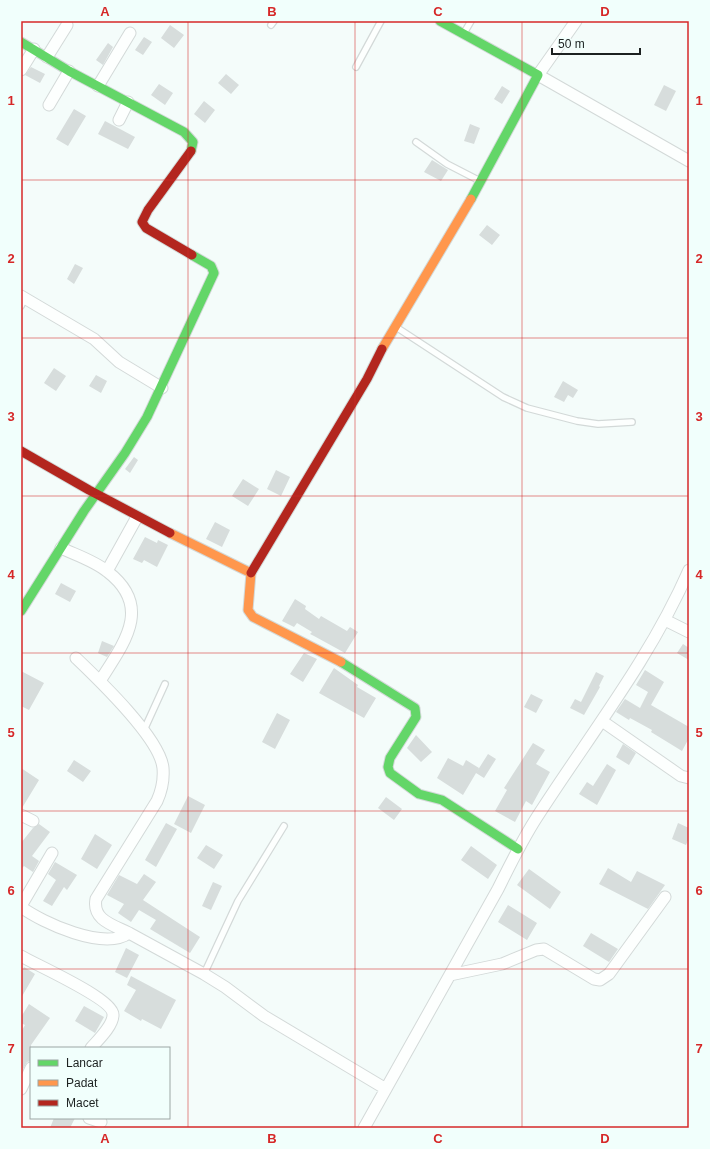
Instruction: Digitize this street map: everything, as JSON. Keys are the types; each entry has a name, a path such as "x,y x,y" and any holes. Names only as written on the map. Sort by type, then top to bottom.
{"street":[{"path":"440,21 689,161"},
{"path":"518,849 442,800 419,794 390,773 388,767 390,758 416,717 415,708 330,655 253,617 248,610 251,573 364,385 396,327 481,182 538,75 576,21"},
{"path":"47,57 67,25"},
{"path":"98,86 130,33"},
{"path":"21,42 69,71 184,132 193,142 193,148 148,210 143,219 143,224 211,266 213,270 208,288 162,388 126,453 84,511 21,611"},
{"path":"21,70 34,49"},
{"path":"49,105 69,71"},
{"path":"119,120 128,102"},
{"path":"22,300 94,339 119,362 162,388"},
{"path":"21,451 137,517 216,556 237,569 251,573"},
{"path":"107,571 137,517"},
{"path":"61,548 107,571 128,593 131,607 131,620 128,634 100,681"},
{"path":"364,1128 498,889 518,849 537,817 602,721 665,620 689,570"},
{"path":"665,620 689,632"},
{"path":"76,658 100,681 144,730 157,749 163,767 163,787 157,801 96,900 94,908 99,917 204,974 225,987 264,1016 386,1089"},
{"path":"602,721 681,776 689,778"},
{"path":"21,815 32,821"},
{"path":"52,853 21,906 44,921 85,935 114,940 129,933"},
{"path":"450,975 502,964 536,950 544,949 594,979 600,980 609,974 665,897"},
{"path":"23,960 92,993 112,1009 113,1015 111,1021 92,1047"},
{"path":"25,1088 30,1071"},
{"path":"92,1119 101,1122"}],"lane":[{"path":"356,67 381,21"},
{"path":"464,34 471,21"},
{"path":"416,142 447,164 481,182"},
{"path":"396,327 503,397 527,408 591,423 632,422"},
{"path":"144,730 165,684"},
{"path":"204,974 238,901 284,826"}],"building":[{"path":"170,25 184,35 174,48 161,38"},
{"path":"144,37 152,42 143,55 135,50"},
{"path":"108,43 113,47 103,65 96,60"},
{"path":"31,67 45,74 40,83 25,75"},
{"path":"226,74 239,85 231,94 218,83"},
{"path":"159,84 173,93 165,105 151,95"},
{"path":"664,85 676,91 666,111 654,105"},
{"path":"502,86 510,91 502,104 494,99"},
{"path":"204,101 215,110 205,123 194,114"},
{"path":"74,109 86,116 68,146 56,139"},
{"path":"105,121 135,137 128,149 98,134"},
{"path":"470,124 480,128 474,144 464,141"},
{"path":"432,160 448,170 441,181 424,172"},
{"path":"487,225 500,235 492,245 479,235"},
{"path":"75,264 83,268 74,284 67,279"},
{"path":"54,368 66,376 56,391 44,383"},
{"path":"96,375 107,381 101,393 89,386"},
{"path":"563,381 578,390 573,398 568,395 564,402 554,397"},
{"path":"134,457 138,460 130,473 125,469"},
{"path":"276,470 290,477 281,496 267,489"},
{"path":"243,479 259,489 248,506 232,496"},
{"path":"215,522 230,530 222,547 206,539"},
{"path":"145,537 157,543 158,540 168,545 157,567 144,560 142,563 133,559"},
{"path":"61,583 76,591 70,602 55,594"},
{"path":"295,599 306,606 305,609 319,619 321,616 347,631 350,627 358,632 345,653 310,634 312,632 297,623 294,627 282,621"},
{"path":"102,641 114,646 107,657 98,653"},
{"path":"683,644 689,648 689,660 677,653"},
{"path":"304,653 317,659 303,682 290,674"},
{"path":"334,668 358,685 357,687 376,698 364,718 319,693"},
{"path":"645,670 664,682 651,705 689,727 689,738 682,751 651,732 652,730 630,718 629,720 616,712 625,699 640,708 648,692 636,685"},
{"path":"21,671 44,683 29,710 21,706"},
{"path":"596,672 604,676 599,686 600,687 584,715 570,708 575,699 581,702"},
{"path":"531,694 543,700 536,713 524,707"},
{"path":"277,713 290,720 275,749 262,742"},
{"path":"416,735 432,752 421,762 407,748"},
{"path":"533,743 545,750 536,764 550,772 532,805 526,801 515,822 495,811 507,790 504,788"},
{"path":"623,744 636,753 629,765 616,757"},
{"path":"488,754 496,759 484,778 476,773"},
{"path":"448,758 463,766 466,760 479,768 463,795 437,778"},
{"path":"74,760 91,771 83,782 67,771"},
{"path":"607,764 616,770 597,805 579,794 587,782 593,786"},
{"path":"21,768 39,780 22,808 21,808"},
{"path":"188,796 205,805 191,833 174,824"},
{"path":"386,797 402,809 394,820 378,808"},
{"path":"166,823 177,829 156,867 145,860"},
{"path":"678,823 689,828 689,838 686,845 672,839"},
{"path":"39,824 50,832 32,856 39,861 33,872 24,866 21,869 21,843 33,828"},
{"path":"95,834 112,845 97,869 81,859"},
{"path":"206,845 223,855 214,869 197,858"},
{"path":"471,846 497,865 488,879 461,860"},
{"path":"55,862 77,875 67,890 64,887 52,906 43,901 56,880 48,874"},
{"path":"608,868 631,882 637,871 665,885 648,909 599,884"},
{"path":"529,869 561,892 550,909 517,885"},
{"path":"144,874 156,882 143,900 200,937 190,953 150,929 156,920 139,910 131,922 118,913 124,904 107,895 119,875 137,884"},
{"path":"213,882 222,886 211,910 202,906"},
{"path":"508,905 537,923 527,940 498,922"},
{"path":"591,933 618,949 609,962 583,946"},
{"path":"126,948 139,955 127,978 115,972"},
{"path":"24,967 35,974 21,998 21,973"},
{"path":"131,976 176,1000 161,1029 142,1019 141,1021 124,1011 136,990 127,985"},
{"path":"29,1004 50,1018 31,1045 30,1061 27,1062 21,1073 21,1032 25,1025 21,1023 21,1017"},
{"path":"84,1006 104,1017 95,1033 75,1021"},
{"path":"54,1119 74,1119 70,1128 50,1128"}],"traffic: fast":[{"path":"440,21 538,75 471,199"},
{"path":"21,42 69,71 184,132 193,142 191,151"},
{"path":"21,611 84,511 125,453 147,417 214,273 211,266 192,255"},
{"path":"341,662 415,708 416,717 390,758 388,767 390,773 419,794 442,800 518,849"}],"traffic: slow":[{"path":"382,349 471,199"},
{"path":"170,533 251,573 248,610 253,617 341,662"}],"traffic: jam":[{"path":"191,151 148,210 142,222 146,228 192,255"},
{"path":"251,573 367,379 382,349"},
{"path":"21,451 89,490 170,533"}]}
